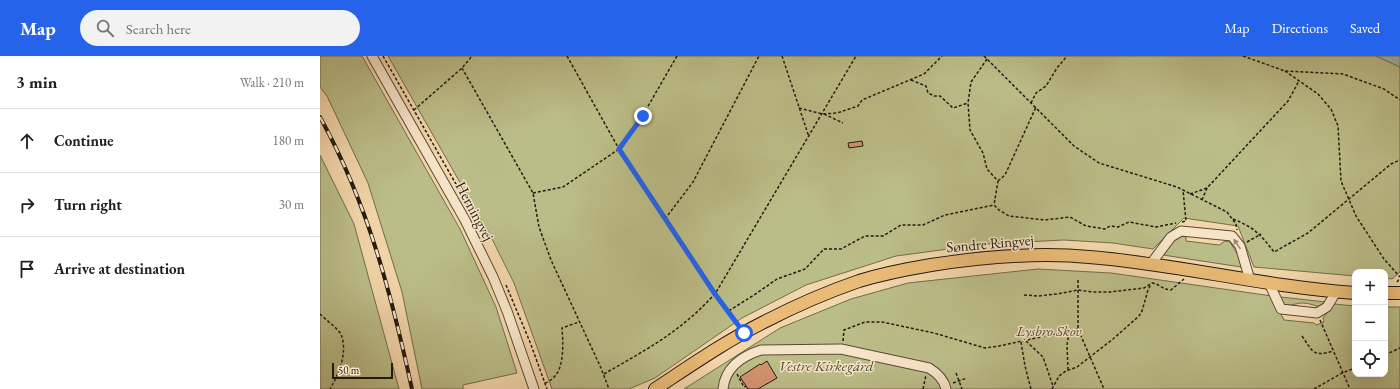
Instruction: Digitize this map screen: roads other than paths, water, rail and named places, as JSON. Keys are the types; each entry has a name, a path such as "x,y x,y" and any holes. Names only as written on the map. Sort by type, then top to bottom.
{"main road":[{"name":"Søndre Ringvej","path":"655,389 712,351 763,322 808,302 860,281 907,269 967,260 1038,255 1089,257 1269,283 1352,293"},
{"path":"1388,292 1398,287"}],"street":[{"name":"Herningvej","path":"372,56 465,220 493,277 507,310 534,389"},
{"path":"1150,265 1171,237 1181,231 1232,236 1240,246 1250,280"},
{"path":"1269,283 1281,309 1317,313 1327,307 1336,292"},
{"path":"723,389 723,385 729,372 738,361 749,354 761,350 841,349 928,368 942,379 946,387"}],"railway":[{"path":"320,117 337,150 365,216 396,318 412,389"}],"park label":[{"name":"Lysbro Skov","path":"1049,330"},
{"name":"Vestre Kirkegård","path":"826,365"}]}
